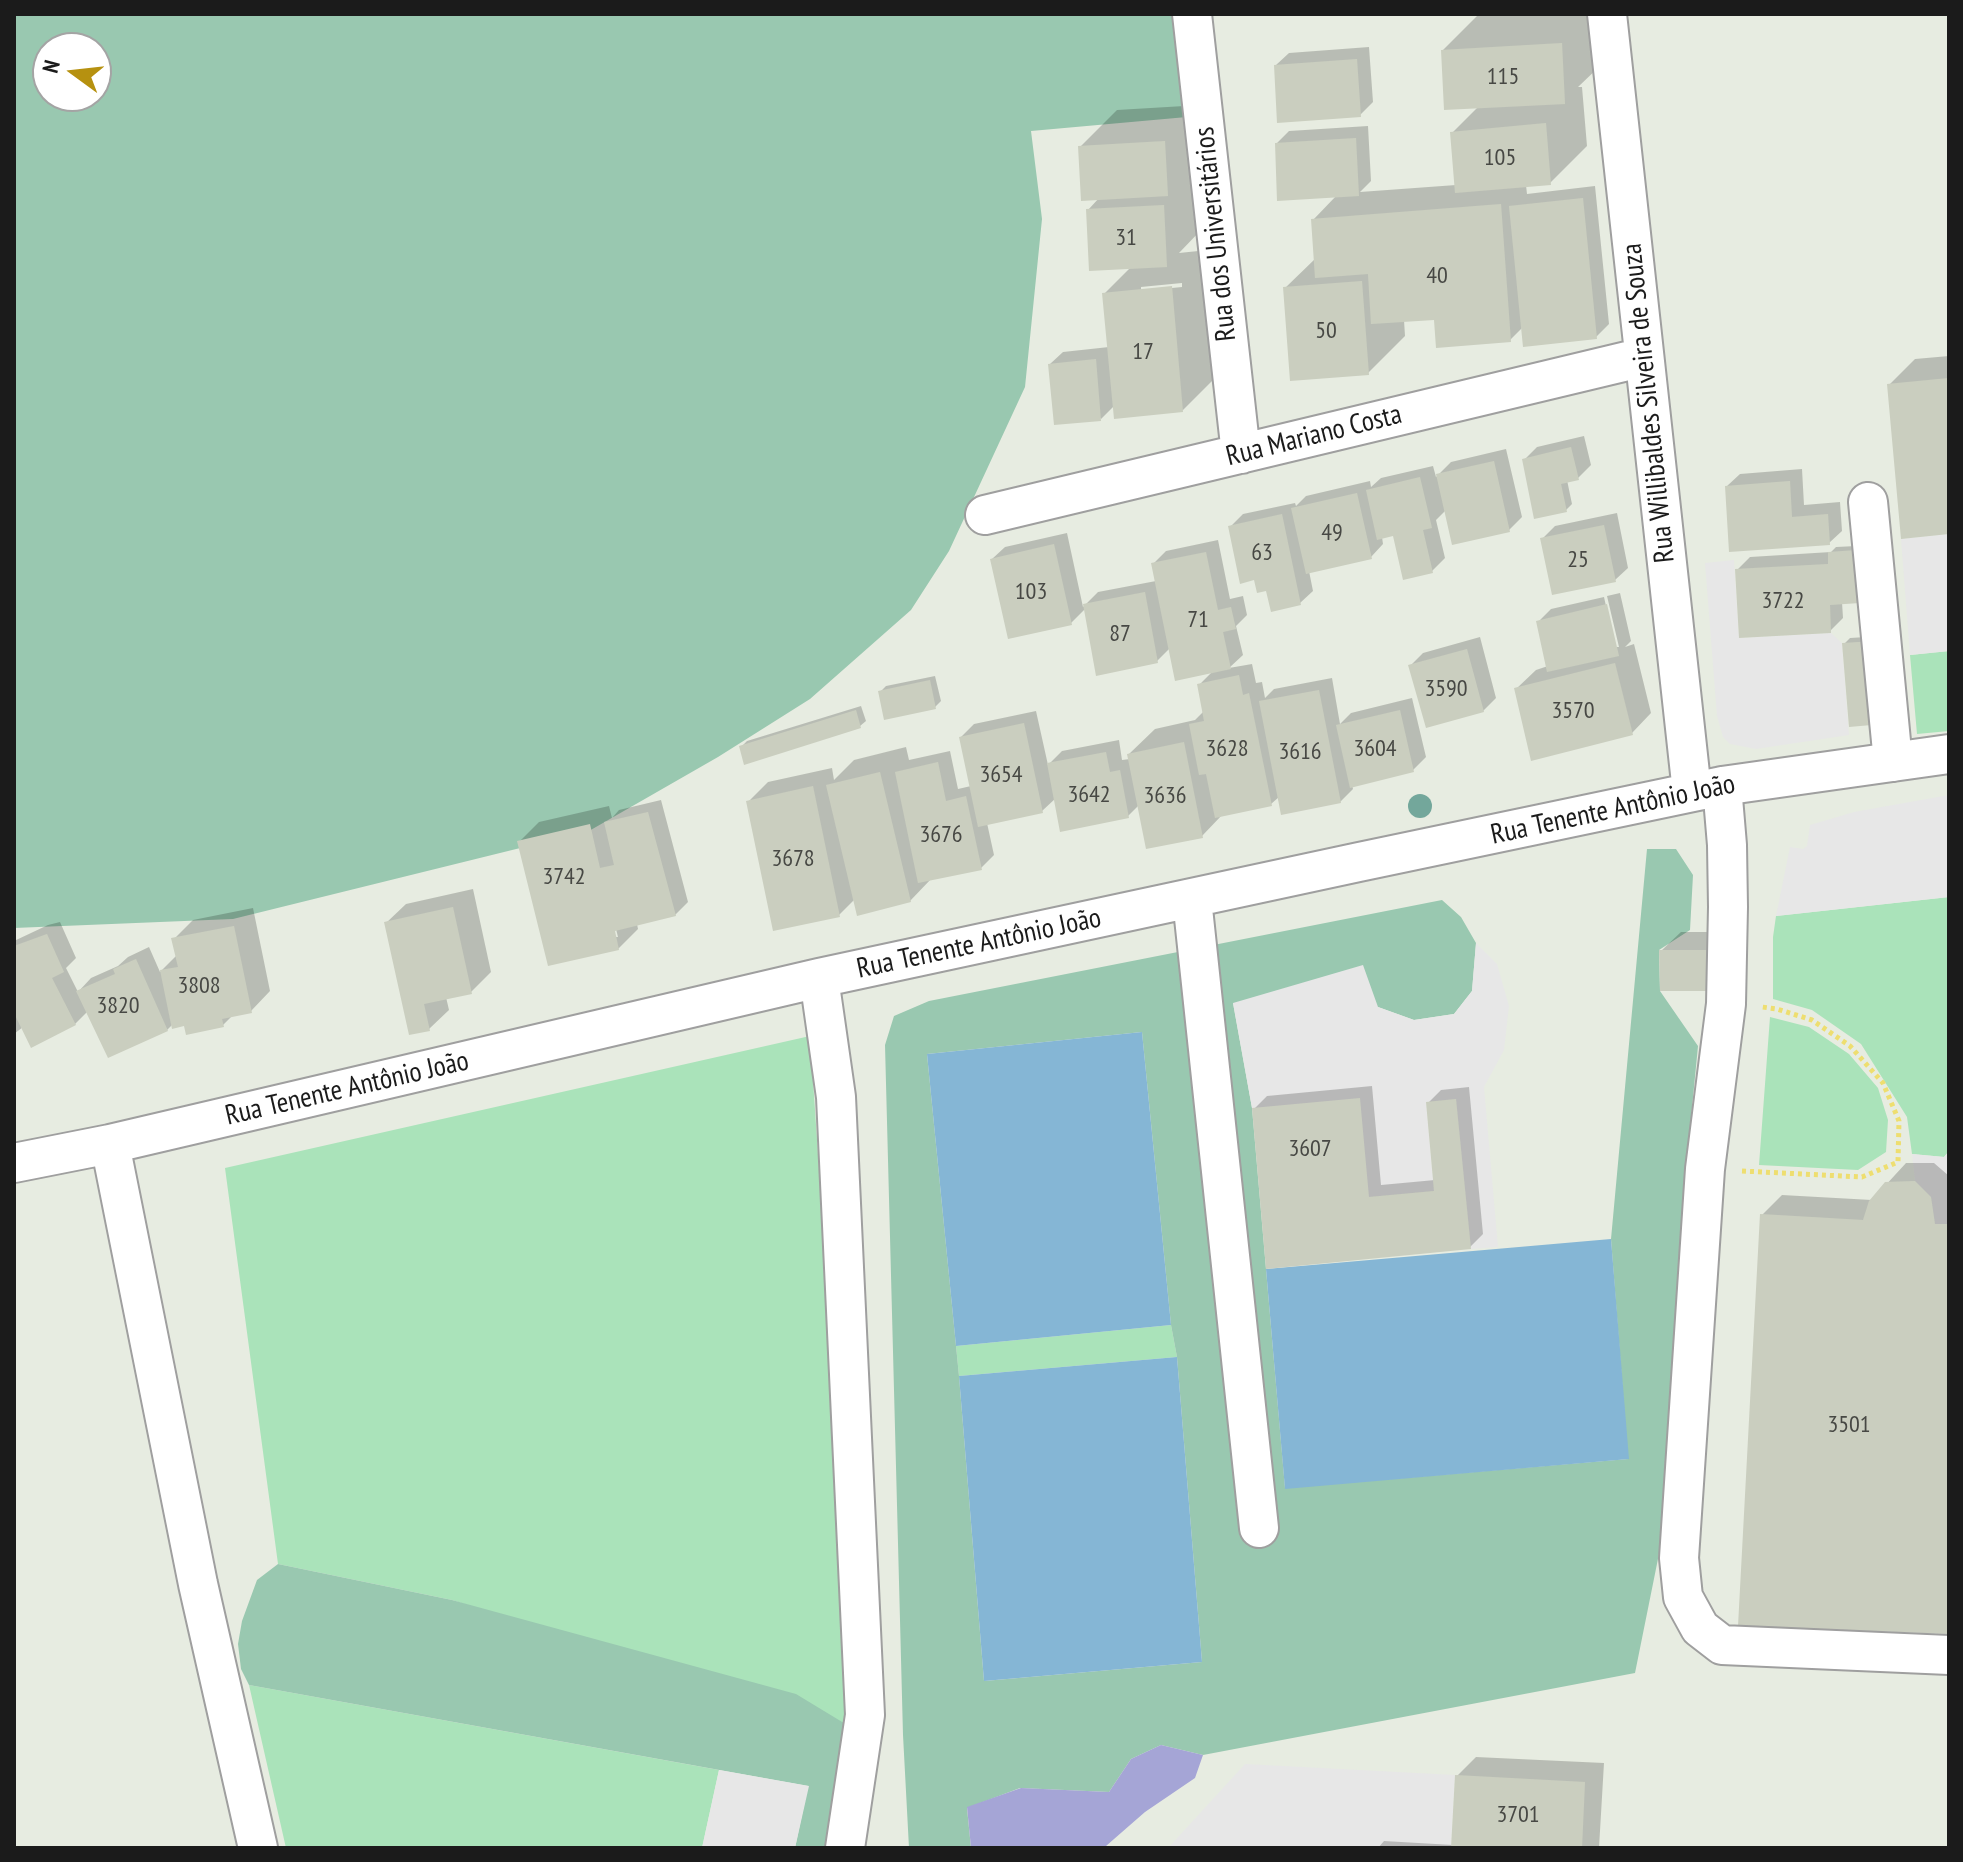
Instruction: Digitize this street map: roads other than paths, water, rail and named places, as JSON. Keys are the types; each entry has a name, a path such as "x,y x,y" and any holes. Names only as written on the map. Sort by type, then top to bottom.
{"street":[{"name":"Rua dos Universitários","path":"1192,14 1241,454"},
{"name":"Rua Willibaldes Silveira de Souza","path":"1607,14 1644,357 1707,789 1727,845 1726,1004 1705,1169 1679,1558 1683,1597 1700,1628 1722,1645 1949,1655"},
{"name":"Rua Mariano Costa","path":"985,515 1644,357"},
{"path":"1868,502 1893,762"},
{"name":"Rua Tenente Antônio João","path":"14,1163 110,1144 819,978 1707,789 1949,754"},
{"path":"1192,899 1259,1528"},
{"path":"819,978 836,1097 865,1715 845,1848"},
{"path":"110,1144 198,1584 258,1848"}]}
